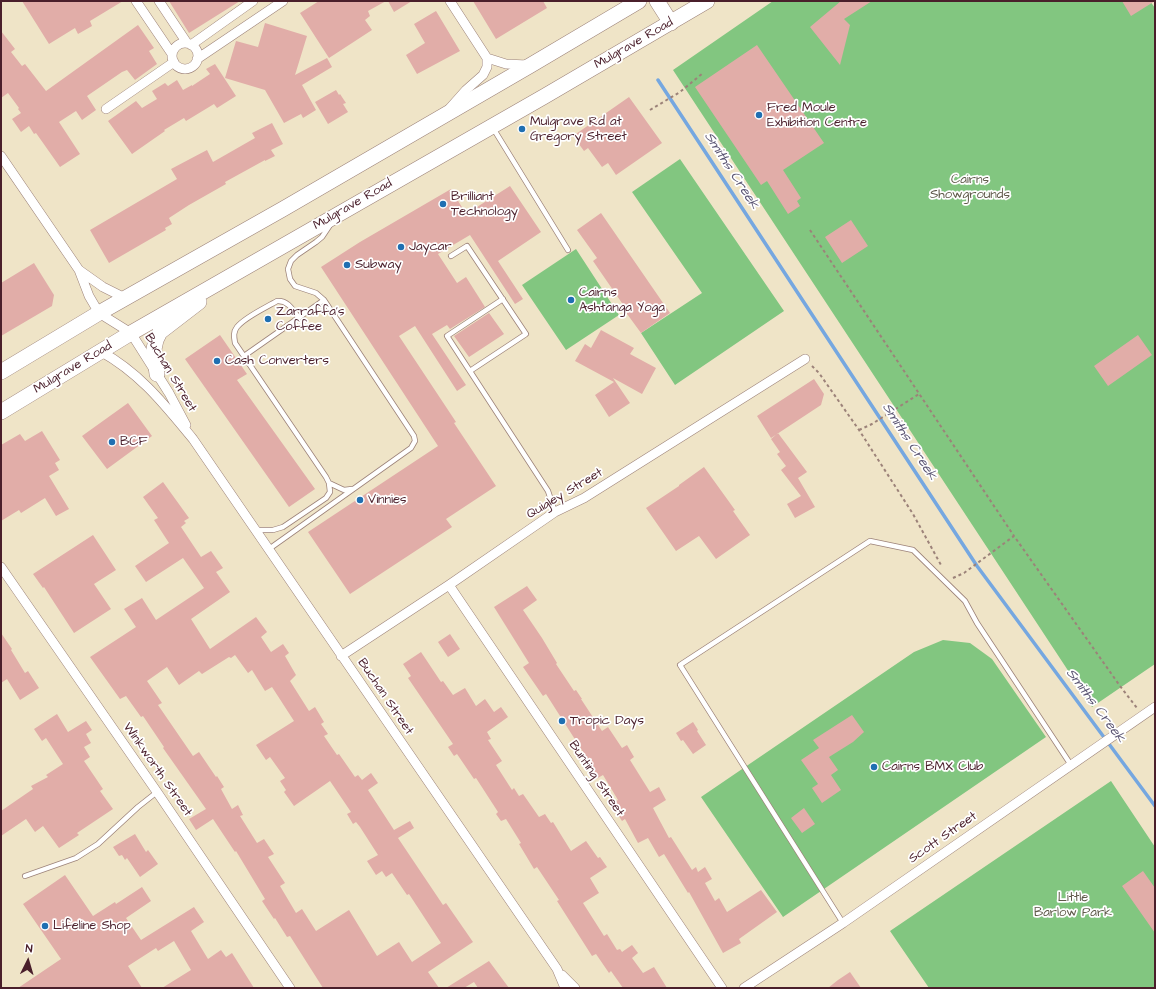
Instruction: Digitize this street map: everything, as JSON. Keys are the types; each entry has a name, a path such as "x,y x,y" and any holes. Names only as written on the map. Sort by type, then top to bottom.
{"main road":[{"path":"1,372 99,313 283,209 639,1"},
{"path":"657,1 671,23"},
{"name":"Mulgrave Road","path":"1,412 100,351 492,127 707,1"},
{"path":"157,374 154,349 160,332 237,272"}],"street":[{"path":"136,1 180,68 188,68 196,63 197,51 189,44 159,1"},
{"path":"106,109 173,58 176,47 179,45 189,44 253,1"},
{"path":"197,59 283,1"},
{"path":"444,115 466,90 483,74 487,67 487,58 450,1"},
{"path":"487,58 506,64 531,65"},
{"name":"Buchan Street","path":"1,156 79,270 89,296 99,313 131,333 169,393 193,439"},
{"name":"Buchan Street","path":"79,270 103,287 125,298"},
{"name":"Buchan Street","path":"100,351 114,359 144,382 193,439 557,969 575,988"},
{"name":"Quigley Street","path":"342,656 555,512 584,498 805,359"},
{"name":"Winkworth Street","path":"1,567 157,792 290,988"},
{"name":"Bunting Street","path":"449,585 722,988"},
{"name":"Scott Street","path":"744,988 843,923 1155,707"},
{"name":"Buchan Street","path":"557,969 565,988"}],"lane":[{"path":"492,127 568,250"},
{"path":"269,549 411,448 415,441 414,436 324,300 316,293 295,286 290,279 288,269 291,261 296,255 322,237 338,214"},
{"path":"451,256 467,246 526,334 470,371"},
{"path":"503,299 447,336 548,491 555,512"},
{"path":"256,530 273,530 283,527 326,498 330,492 329,483 235,343 234,335 236,328 244,321 277,301 282,300 288,303 299,318"},
{"path":"244,356 324,300"},
{"path":"329,483 344,490 354,489"},
{"path":"843,923 680,665 870,541 913,550 965,602 977,623 1071,765"},
{"path":"24,876 76,858 98,844 138,807 157,792"}],"path":[{"path":"650,110 680,92 703,73"},
{"path":"810,230 1014,536 1120,686 1143,715"},
{"path":"805,359 819,373 858,430 913,514 942,566"},
{"path":"858,430 872,424 919,394"},
{"path":"949,580 964,573 1014,536"}],"green space":[{"name":"Cairns Showgrounds","path":"773,1 1150,1 1155,8 1155,664 1092,707 673,70"},
{"path":"680,159 784,311 675,385 641,333 702,293 632,192"},
{"name":"Cairns Ashtanga Yoga","path":"576,249 619,315 566,350 522,285"},
{"name":"Cairns BMX Club","path":"943,640 970,643 992,659 1046,737 783,917 701,797 914,652"},
{"name":"Little Barlow Park","path":"1111,781 1155,847 1155,988 929,988 890,931"}],"building":[{"path":"22,1 123,1 90,21 92,26 78,34 75,28 49,44"},
{"path":"169,1 240,1 189,33"},
{"path":"319,1 386,1 368,11 370,16 365,20 372,30 329,58 300,13"},
{"path":"388,1 412,1 394,12"},
{"path":"473,1 543,1 547,8 496,39"},
{"path":"841,1 872,1 844,19 850,25 840,65 810,27"},
{"path":"1122,1 1155,1 1131,16"},
{"path":"436,11 460,51 417,74 406,55 425,43 414,24"},
{"path":"265,23 307,36 295,75 327,58 332,67 302,85 316,110 303,118 301,114 284,123 265,90 225,78 236,41 258,47"},
{"path":"138,25 154,48 149,51 157,64 135,80 127,70 122,72 87,96 96,110 82,120 76,111 59,122 80,154 60,167 36,133 34,134 29,126 21,132 12,119 21,113 8,93 1,98 1,31 15,49 11,52 22,66 25,64 46,91"},
{"name":"Fred Moule Exhibition Centre","path":"757,45 824,143 783,170 801,198 797,201 800,206 788,214 767,181 761,185 695,87"},
{"path":"215,64 236,96 217,108 214,104 186,121 184,118 164,130 165,131 132,154 108,121 136,101 142,108 157,99 152,91 165,83 168,86 177,80 183,90 192,86 210,74 206,69"},
{"path":"336,90 346,103 343,104 348,112 328,124 315,102"},
{"path":"629,97 662,143 616,175 608,163 602,167 588,148 584,151 573,136"},
{"path":"272,123 283,144 271,150 275,156 225,182 226,184 189,205 169,218 172,224 165,228 166,230 109,263 90,230 177,179 171,169 207,150 213,162 255,138 252,133"},
{"path":"510,186 541,232 498,261 523,299 515,304 470,235 438,254 457,283 466,277 485,307 450,329 447,325 432,334 466,385 457,391 415,326 399,336 496,486 446,519 452,527 350,594 308,532 438,446 321,267 360,242 451,189 466,214"},
{"path":"601,213 670,313 641,333 622,307 624,306 593,261 597,258 577,230"},
{"path":"851,220 868,246 842,263 825,237"},
{"path":"34,263 54,295 52,306 1,336 1,283"},
{"path":"489,313 504,334 469,357 454,336"},
{"path":"601,330 634,348 630,354 656,368 642,394 613,378 630,403 609,417 595,395 614,382 575,361 585,344 591,348"},
{"path":"220,335 247,374 237,380 315,489 289,507 185,359"},
{"path":"1138,335 1152,355 1108,386 1094,366"},
{"path":"814,379 824,394 821,405 771,438 757,416"},
{"path":"128,403 152,436 107,469 82,436"},
{"path":"42,431 60,460 55,463 59,470 49,476 69,509 56,516 45,498 21,513 19,510 1,521 1,445 20,434 25,441"},
{"path":"778,433 807,472 798,478 815,507 795,518 787,504 801,496 781,470 786,466 777,454 780,452 771,439"},
{"path":"704,467 735,510 733,511 750,535 716,559 699,536 676,551 646,508"},
{"path":"163,482 189,518 184,521 186,523 181,527 201,557 211,551 223,568 216,572 230,592 191,619 210,649 256,617 267,632 261,637 271,652 283,644 289,653 285,656 296,675 290,681 309,711 315,707 324,722 321,724 328,734 324,736 337,755 339,754 355,777 358,775 362,780 371,773 378,783 368,790 394,830 410,821 414,828 398,838 443,905 446,903 473,942 428,972 439,988 323,988 290,936 287,937 262,901 265,899 236,851 235,852 213,819 196,830 189,819 206,809 163,748 164,747 143,716 141,717 126,696 120,699 90,657 136,627 124,609 142,598 156,620 204,588 183,558 146,582 135,566 169,543 154,520 158,518 143,497","holes":["235,655 248,673 252,670 265,691 272,687 294,721 256,745 266,760 270,757 285,778 280,781 286,790 284,792 294,806 330,781 351,812 347,814 353,824 356,822 378,855 367,861 376,875 382,871 386,877 392,873 407,895 409,894 441,943 412,962 399,942 377,956 349,910 316,931 302,909 296,913 280,886 285,883 268,857 274,854 264,839 257,843 240,816 243,815 238,805 232,809 221,789 224,787 199,752 193,756 158,705 162,703 147,681 167,667 179,685 199,671 202,674 229,657 231,658"]},
{"path":"93,535 116,570 94,584 111,609 74,633 44,587 43,588 33,574"},
{"path":"527,586 537,600 523,610 542,638 557,663 556,664 574,691 576,690 602,731 608,727 622,748 627,745 634,757 630,760 650,792 659,787 666,800 653,808 669,838 671,837 692,870 696,867 698,872 705,867 712,879 705,883 715,901 719,898 727,912 761,890 777,912 739,939 741,943 723,953 689,892 688,893 664,854 659,857 648,838 638,843 625,819 622,821 611,804 618,800 603,775 596,779 590,767 592,766 546,694 543,696 523,667 529,663 494,607"},
{"path":"1,633 12,649 11,650 25,673 28,671 39,688 20,700 7,679 1,683"},
{"path":"450,634 460,649 448,657 438,642"},
{"path":"421,652 441,682 443,681 453,695 465,688 476,706 485,699 494,712 501,707 508,717 487,732 491,739 488,740 502,761 496,765 512,790 514,788 519,796 523,794 539,817 545,814 551,823 553,822 571,851 586,841 598,858 600,857 607,867 590,878 599,893 583,903 604,936 607,934 617,950 620,949 622,952 632,945 638,953 632,958 643,973 654,967 667,988 623,988 611,971 609,973 596,954 592,956 557,901 559,900 537,867 534,869 519,844 521,843 506,819 501,821 496,814 498,812 476,778 474,779 457,754 454,756 448,747 453,744 408,678 411,676 403,664"},
{"path":"57,714 68,732 86,721 92,730 86,734 91,743 84,747 90,757 84,761 103,789 100,791 113,809 77,833 79,835 59,848 43,826 35,832 26,819 1,836 1,811 33,789 31,786 48,777 46,775 63,764 46,738 42,741 34,729"},
{"path":"852,715 864,732 853,742 829,757 838,770 831,775 841,790 822,803 812,788 818,784 801,760 819,748 813,740"},
{"path":"693,722 706,745 693,754 676,733"},
{"path":"804,808 815,824 802,833 791,818"},
{"path":"135,834 146,852 148,850 158,864 140,877 127,858 125,860 122,855 119,856 113,847"},
{"path":"1143,871 1155,888 1155,933 1122,886"},
{"path":"65,875 93,916 115,902 116,904 142,887 151,901 126,918 141,940 194,907 204,922 191,931 208,959 221,950 226,957 232,953 254,988 162,988 191,970 174,941 158,951 156,948 128,966 142,988 18,988 61,959 23,904"},
{"path":"489,961 509,988 478,988 474,982 464,988 446,988"},
{"path":"850,972 861,988 828,988 838,980"}],"waterway":[{"name":"Smiths Creek","path":"658,80 977,566 1155,806"}],"place":[{"name":"Fred Moule Exhibition Centre","path":"759,115"},
{"name":"Mulgrave Rd at Gregory Street","path":"522,129"},
{"name":"Brilliant Technology","path":"443,204"},
{"name":"Jaycar","path":"401,247"},
{"name":"Subway","path":"347,265"},
{"name":"Cairns Ashtanga Yoga","path":"571,300"},
{"name":"Zarraffa's Coffee","path":"268,319"},
{"name":"Cash Converters","path":"217,361"},
{"name":"BCF","path":"112,442"},
{"name":"Vinnies","path":"360,500"},
{"name":"Tropic Days","path":"562,721"},
{"name":"Cairns BMX Club","path":"874,767"},
{"name":"Lifeline Shop","path":"45,926"}]}
